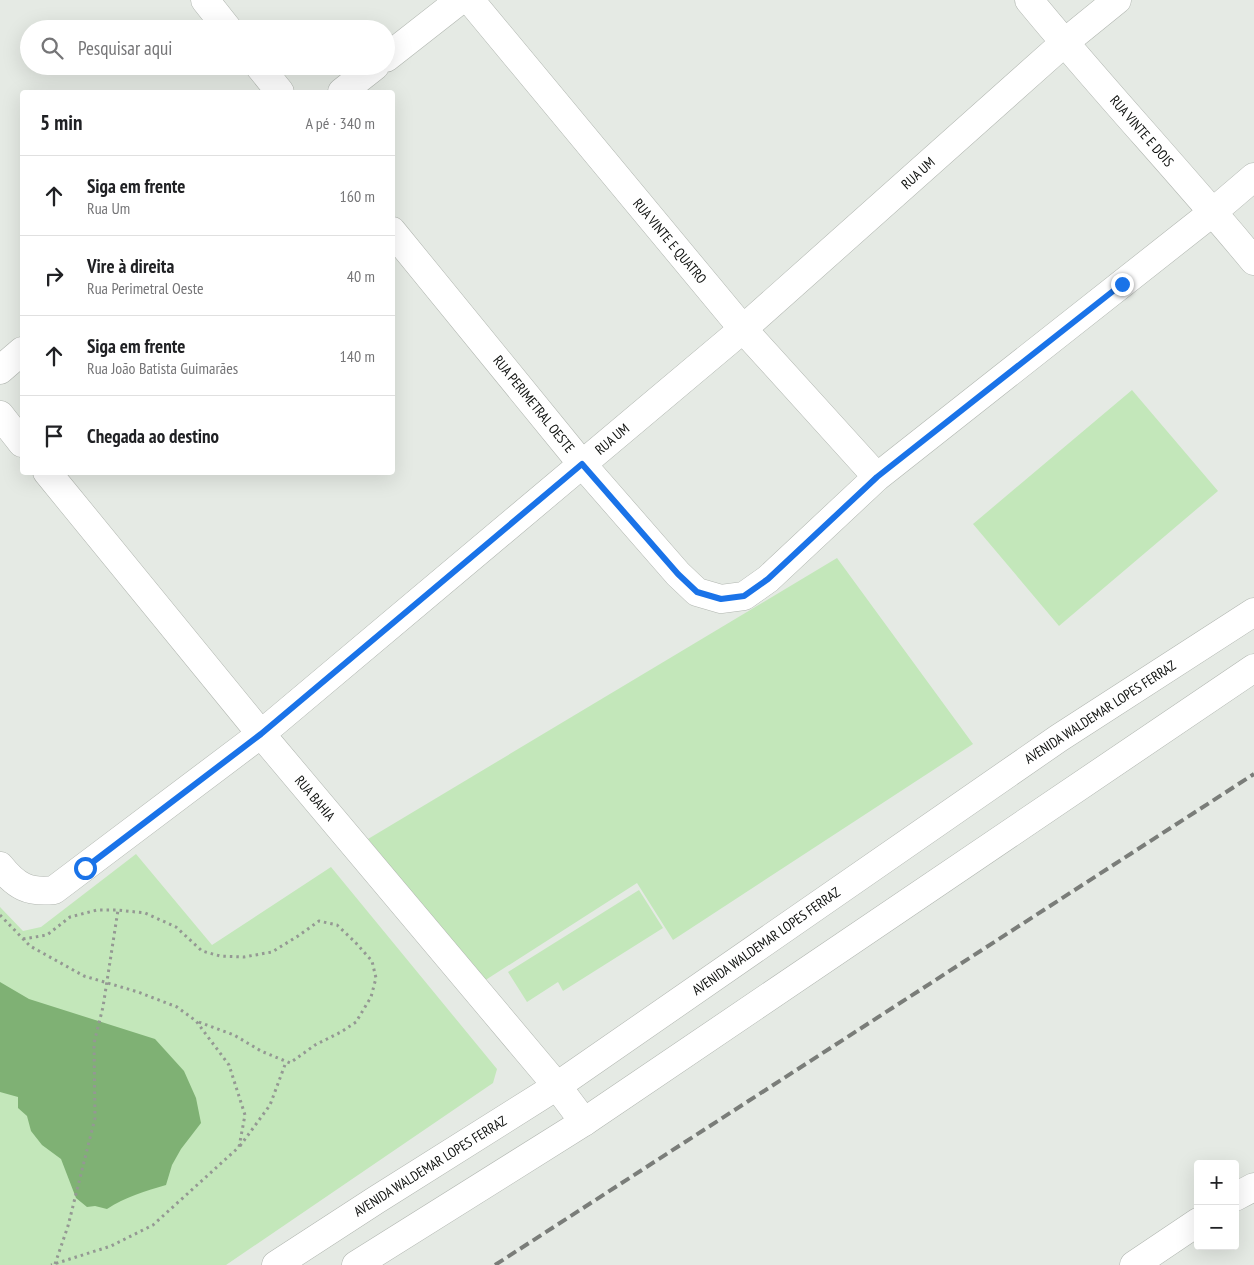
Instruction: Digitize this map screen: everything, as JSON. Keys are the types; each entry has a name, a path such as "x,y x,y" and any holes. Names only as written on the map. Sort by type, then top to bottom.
{"street":[{"path":"205,0 221,20"},
{"path":"395,51 460,0"},
{"name":"RUA VINTE E QUATRO","path":"470,0 743,329 877,477"},
{"name":"RUA VINTE E DOIS","path":"1030,0 1064,43 1254,261"},
{"name":"RUA UM","path":"0,866 8,876 23,887 39,892 54,890 261,734 743,329 1064,43 1117,0"},
{"path":"266,75 278,90"},
{"path":"345,90 364,75"},
{"name":"RUA PERIMETRAL OESTE","path":"395,235 582,464 678,574 697,592 721,599 744,596 768,579 877,477 1213,212 1254,177"},
{"path":"0,370 20,353"},
{"path":"0,415 20,440"},
{"name":"RUA BAHIA","path":"49,475 261,734 557,1086 584,1122"},
{"name":"AVENIDA WALDEMAR LOPES FERRAZ","path":"276,1265 557,1086 1059,738 1254,612"},
{"path":"356,1265 584,1122 1254,668"},
{"path":"1239,1195 1254,1186"},
{"path":"1134,1265 1194,1225"}],"path":[{"path":"0,915 23,939 30,946 84,976 138,992 177,1008 196,1021 234,1035 261,1052 290,1063 315,1045 356,1022 371,997 376,978 372,962 337,925 319,922 272,952 244,957 220,956 202,951 176,927 145,913 118,910 97,910 70,917 47,935 23,939"},
{"path":"53,1265 68,1226 95,1118 94,1043 103,1007 118,910"},
{"path":"196,1021 228,1065 245,1115 239,1147"},
{"path":"53,1265 111,1246 153,1225 239,1147 270,1105 286,1062"}],"shaded area":[{"path":"1132,390 1218,491 1059,626 973,524"},
{"path":"837,558 973,744 673,940 637,883 484,981 368,839"},
{"path":"136,854 212,945 331,867 497,1069 493,1083 226,1265 0,1265 0,907 23,931 41,927"},
{"path":"639,890 663,928 563,991 558,982 527,1002 508,972"},
{"path":"0,982 29,999 155,1039 184,1071 196,1098 201,1123 181,1149 172,1165 166,1185 128,1198 107,1209 95,1206 87,1207 76,1198 61,1159 42,1145 31,1131 27,1116 18,1108 18,1097 0,1092"}],"railway":[{"path":"495,1265 1254,774"}],"route":[{"path":"85,868 261,734 582,464 678,574 697,592 721,599 744,596 768,579 877,477 1122,284"}]}
